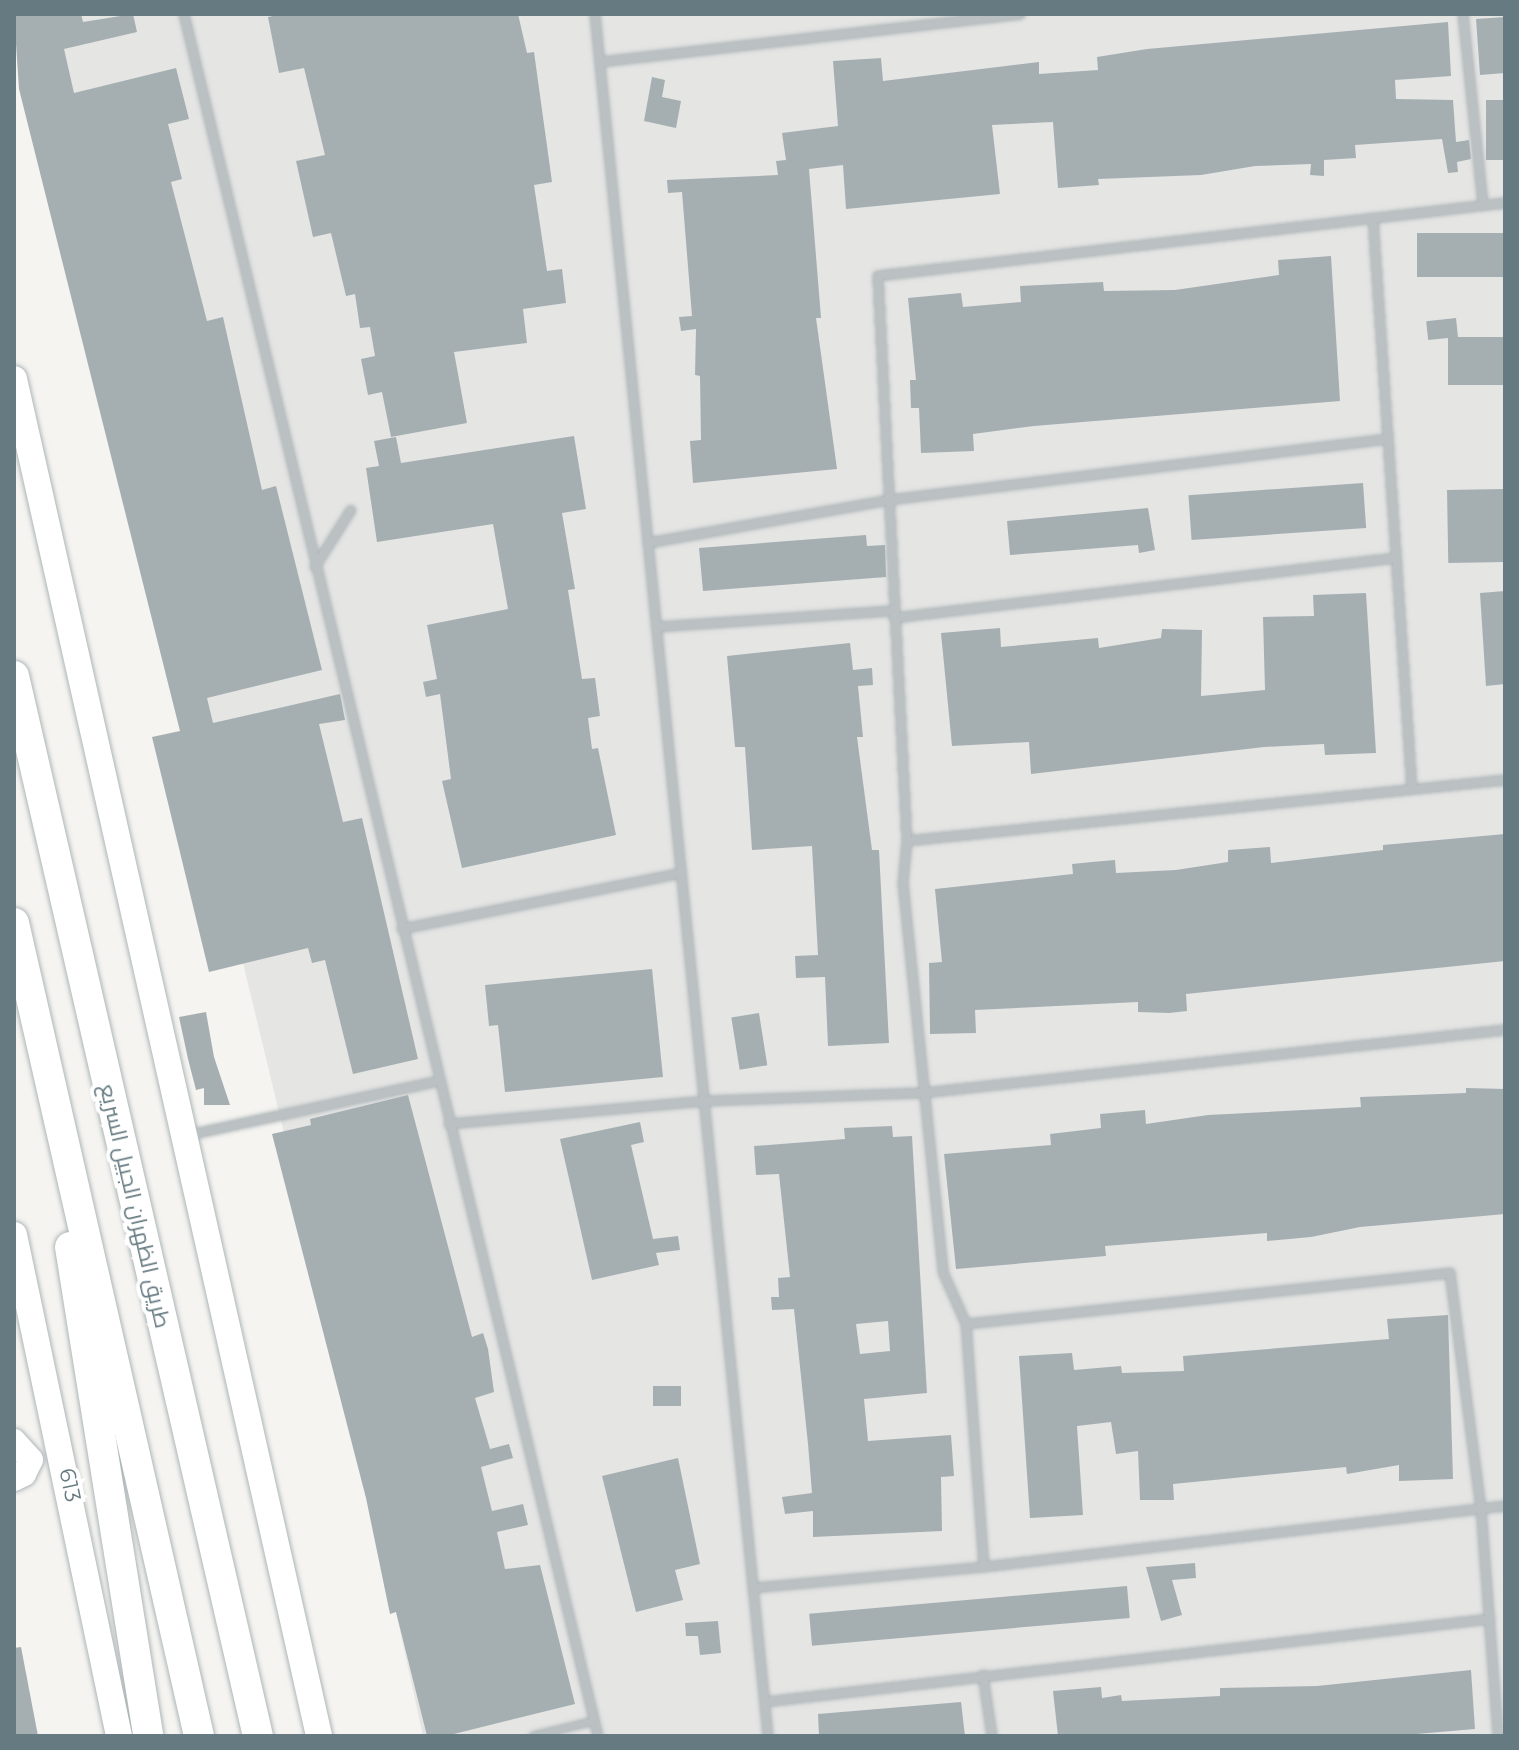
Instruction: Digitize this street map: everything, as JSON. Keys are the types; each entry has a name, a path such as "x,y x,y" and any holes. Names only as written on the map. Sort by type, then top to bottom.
{"highway":[{"name":"طريق الظهران الجبيل السريع","path":"14,676 258,1736"},
{"path":"14,923 199,1736"},
{"path":"37,1023 104,1485 148,1736"}],"main road":[{"path":"14,379 181,1136 319,1736"},
{"name":"613","path":"14,1235 119,1736"}],"street":[{"path":"184,14 598,1736"},
{"path":"595,14 768,1736"},
{"path":"600,62 1020,14"},
{"path":"1463,14 1483,205"},
{"path":"984,1567 966,1324 943,1272 903,883 907,841 878,276 1505,203"},
{"path":"1373,218 1412,789"},
{"path":"648,543 889,500 1388,439"},
{"path":"315,568 351,510"},
{"path":"657,627 894,615 1396,558"},
{"path":"907,841 1505,780"},
{"path":"402,929 681,873"},
{"path":"449,1124 705,1101 923,1093 1505,1030"},
{"path":"181,1136 439,1081"},
{"path":"966,1324 1450,1273 1481,1508 1498,1736"},
{"path":"14,1441 31,1460 24,1474 14,1479"},
{"path":"753,1588 984,1567 1505,1506"},
{"path":"765,1702 1490,1619"},
{"path":"983,1675 992,1736"},
{"path":"766,1715 778,1700"}],"lane":[{"path":"533,1736 594,1721"}],"shaded area":[{"path":"30,14 1505,14 1505,1736 423,1736 361,1452 173,673"}],"building":[{"path":"14,14 81,14 83,22 133,14 137,32 64,49 74,93 176,68 189,119 168,124 182,179 171,182 207,321 223,317 262,490 276,486 322,670 207,698 213,723 340,694 345,720 319,724 343,822 362,818 418,1059 353,1074 325,960 312,963 308,948 209,972 152,737 180,731 19,89"},
{"path":"284,14 518,14 527,53 534,52 552,182 534,185 547,271 562,269 566,303 523,309 527,343 454,352 467,423 391,437 382,392 368,395 361,359 375,356 370,327 360,328 355,294 346,296 331,233 313,237 296,161 325,155 304,68 279,73 268,17"},
{"path":"1505,17 1505,73 1480,75 1476,19"},
{"path":"1448,22 1451,76 1395,80 1396,99 1453,100 1456,142 1469,140 1471,159 1457,162 1458,172 1448,173 1442,139 1355,145 1356,158 1324,160 1324,176 1310,175 1311,164 1255,166 1201,175 1098,179 1099,185 1058,188 1053,122 992,125 1000,194 846,209 843,165 809,169 821,318 816,318 837,469 693,483 690,441 701,440 700,376 695,375 696,329 681,331 679,317 692,316 682,192 668,193 667,180 778,175 776,161 786,160 782,133 838,126 833,61 881,58 883,81 1039,62 1039,74 1098,70 1097,57 1147,49"},
{"path":"652,77 665,80 662,97 681,101 676,128 644,121"},
{"path":"1486,100 1505,100 1505,160 1486,160"},
{"path":"1417,233 1505,233 1505,277 1417,277"},
{"path":"1331,256 1340,401 1034,426 973,434 974,451 921,453 919,408 911,408 910,380 916,380 908,298 961,293 963,307 1021,302 1020,286 1103,282 1104,291 1175,290 1279,275 1278,260"},
{"path":"1456,318 1458,337 1428,340 1426,321"},
{"path":"1448,337 1505,337 1505,385 1448,385"},
{"path":"574,436 586,509 562,513 575,589 568,590 582,679 595,678 600,716 588,718 592,749 598,748 616,835 462,868 442,781 451,779 440,694 426,697 423,682 437,679 427,625 508,609 493,524 377,542 366,468 379,466 374,441 396,437 401,463"},
{"path":"1363,483 1366,528 1192,540 1188,495"},
{"path":"1504,489 1505,562 1448,563 1447,490"},
{"path":"1148,508 1155,550 1139,553 1138,545 1010,555 1007,521"},
{"path":"866,535 867,546 885,545 886,577 703,591 699,548"},
{"path":"1505,591 1505,684 1486,686 1480,593"},
{"path":"1366,593 1376,753 1325,755 1324,744 1264,747 1031,774 1029,742 952,746 941,633 1000,628 1001,647 1098,638 1099,648 1161,638 1162,629 1202,630 1201,696 1265,690 1263,617 1314,616 1313,595"},
{"path":"850,643 853,670 872,668 873,685 858,686 863,737 857,737 872,850 879,850 889,1043 828,1046 825,977 796,978 795,956 818,955 812,846 752,850 745,747 735,747 727,656"},
{"path":"1505,834 1505,961 1186,994 1187,1011 1169,1013 1138,1012 1138,1002 975,1010 976,1033 930,1034 929,963 942,962 935,889 1073,874 1072,864 1092,862 1115,860 1116,873 1176,870 1228,862 1228,850 1270,847 1271,863 1383,850 1383,845"},
{"path":"652,969 663,1077 505,1092 498,1025 489,1026 485,985"},
{"path":"206,1012 214,1057 230,1105 204,1105 204,1088 196,1090 188,1059 179,1017"},
{"path":"759,1013 767,1065 740,1070 731,1017"},
{"path":"1466,1088 1505,1089 1505,1214 1360,1227 1311,1237 1267,1241 1267,1233 1105,1246 1106,1256 956,1269 944,1154 1051,1145 1050,1134 1101,1128 1100,1114 1145,1110 1146,1124 1208,1115 1361,1107 1360,1097 1466,1093"},
{"path":"408,1095 472,1337 483,1333 488,1349 494,1392 475,1398 490,1449 509,1444 513,1458 481,1467 492,1511 523,1504 528,1525 497,1532 505,1569 540,1565 575,1704 446,1736 427,1736 396,1612 390,1614 366,1498 272,1134 311,1125 310,1119"},
{"path":"640,1122 644,1142 631,1145 653,1239 678,1236 680,1250 656,1253 659,1265 592,1280 560,1139"},
{"path":"892,1126 893,1137 912,1136 927,1393 864,1399 868,1441 951,1435 954,1476 941,1477 942,1531 813,1537 813,1511 785,1514 782,1497 812,1493 808,1444 794,1309 772,1310 771,1297 779,1297 778,1278 790,1277 779,1174 756,1175 754,1146 845,1139 844,1128","holes":["888,1321 890,1351 860,1354 856,1324"]},
{"path":"1448,1315 1453,1479 1399,1481 1399,1465 1347,1474 1346,1467 1173,1484 1174,1500 1140,1500 1138,1451 1116,1454 1111,1422 1077,1426 1083,1515 1030,1518 1019,1356 1072,1353 1074,1370 1121,1366 1122,1373 1184,1371 1183,1356 1389,1339 1387,1319"},
{"path":"653,1386 681,1386 681,1406 653,1406"},
{"path":"678,1458 700,1564 675,1570 683,1600 636,1612 602,1476"},
{"path":"1195,1563 1196,1578 1172,1580 1182,1615 1161,1621 1146,1567"},
{"path":"1127,1586 1130,1618 812,1646 809,1614"},
{"path":"718,1621 721,1653 700,1655 698,1636 686,1636 685,1623"},
{"path":"21,1647 38,1736 14,1736 14,1648"},
{"path":"1471,1670 1475,1729 1393,1736 1058,1736 1053,1691 1101,1687 1102,1698 1121,1695 1122,1701 1220,1696 1220,1688 1317,1686"},
{"path":"961,1702 965,1736 819,1736 818,1714"}]}
